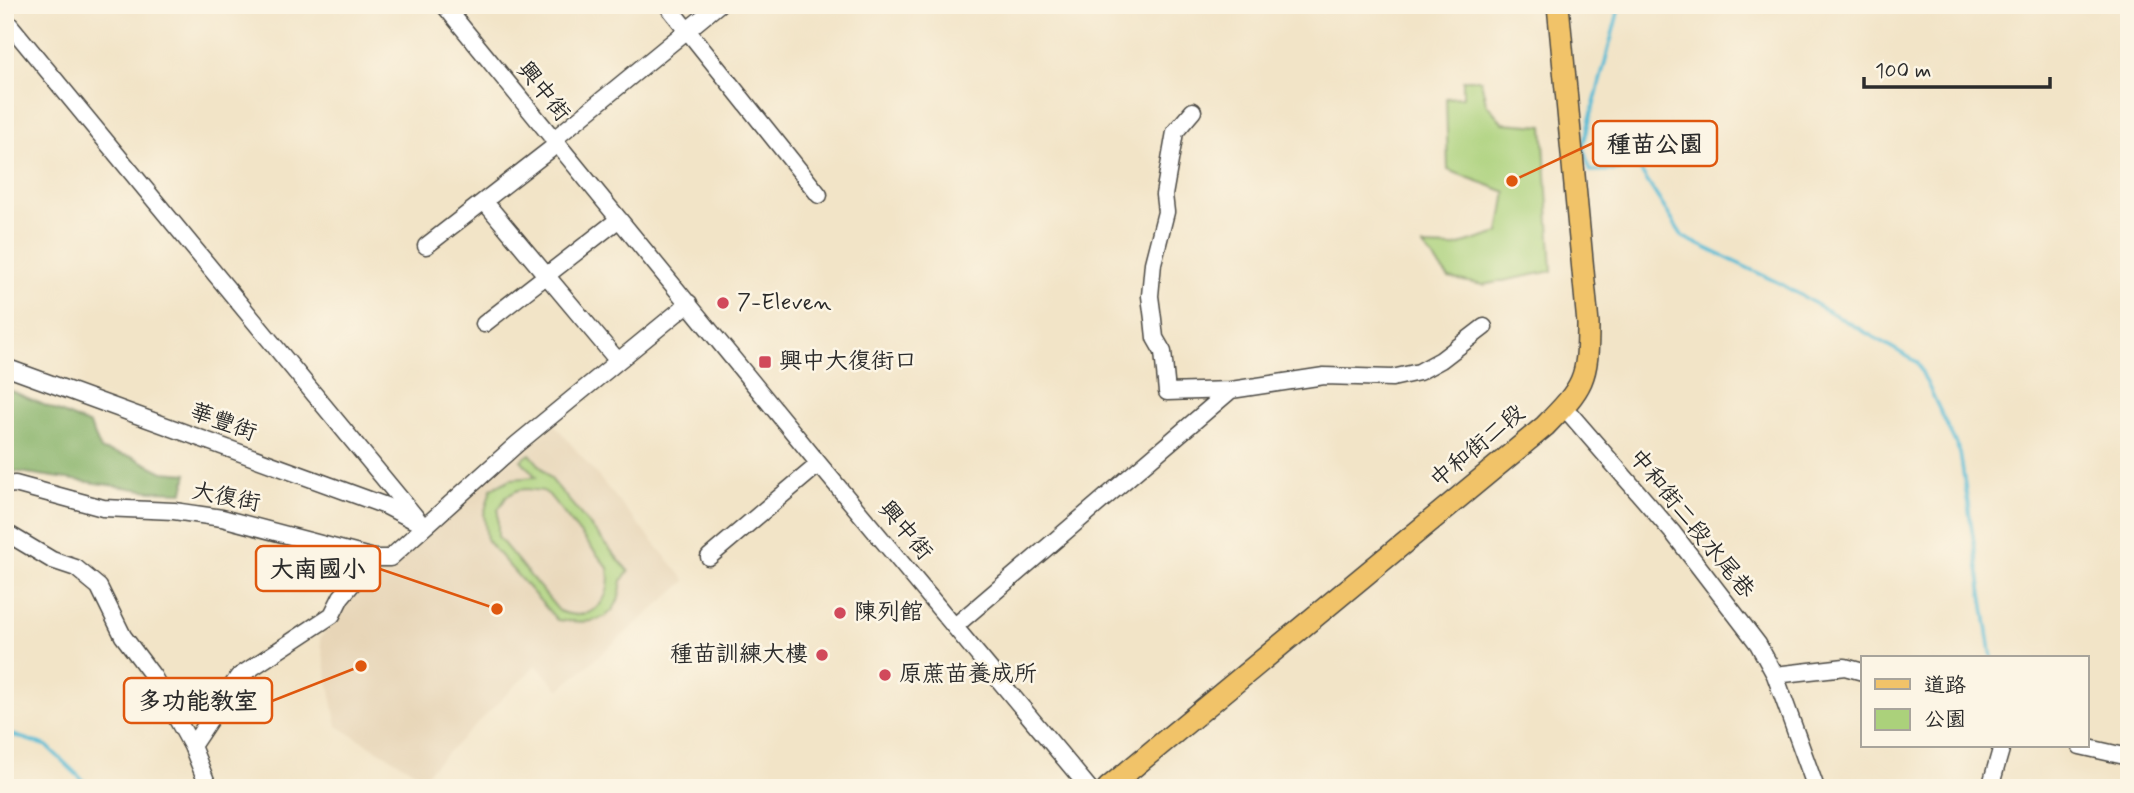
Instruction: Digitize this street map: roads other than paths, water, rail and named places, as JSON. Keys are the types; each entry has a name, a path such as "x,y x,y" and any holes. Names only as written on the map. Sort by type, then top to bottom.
{"main road":[{"name":"中和街二段","path":"1108,788 1545,426 1564,407 1583,381 1588,362 1588,324 1559,5"}],"street":[{"name":"興中街","path":"444,5 819,464 1090,788"},
{"path":"667,5 819,195"},
{"path":"426,246 555,143 718,5"},
{"path":"5,19 424,526"},
{"path":"1194,111 1175,132 1164,195 1166,212 1152,271 1150,296 1155,338 1163,352 1167,393 1231,390 1324,376 1392,378 1419,372 1441,360 1484,327"},
{"path":"484,201 618,361"},
{"path":"484,324 619,219"},
{"path":"192,746 238,677 332,615 341,597 374,558 390,558 517,444 689,303"},
{"name":"華豐街","path":"5,367 386,506 424,526"},
{"path":"955,626 1231,390"},
{"name":"中和街二段水尾巷","path":"1564,407 1673,533 1758,644 1775,675 1816,788"},
{"path":"709,556 819,464"},
{"name":"大復街","path":"5,485 15,484 103,508 174,511 222,518 374,558"},
{"path":"5,532 52,560 76,568 99,587 123,636 153,676 192,746 209,788"},
{"path":"1775,675 1844,667 1861,671"},
{"path":"1990,788 2001,748"},
{"path":"2088,748 2129,757"}],"waterway":[{"path":"1620,5 1583,146 1590,171 1640,170 1683,237 1781,284 1917,362 1960,453 1992,656"},
{"path":"5,740 13,735 47,746 91,788"}],"place":[{"name":"種苗公園","path":"1512,181"},
{"name":"7-Eleven","path":"723,303"},
{"name":"興中大復街口","path":"765,362"},
{"name":"大南國小","path":"497,609"},
{"name":"陳列館","path":"840,613"},
{"name":"種苗訓練大樓","path":"822,655"},
{"name":"多功能教室","path":"361,666"},
{"name":"原蔗苗養成所","path":"885,675"}]}
